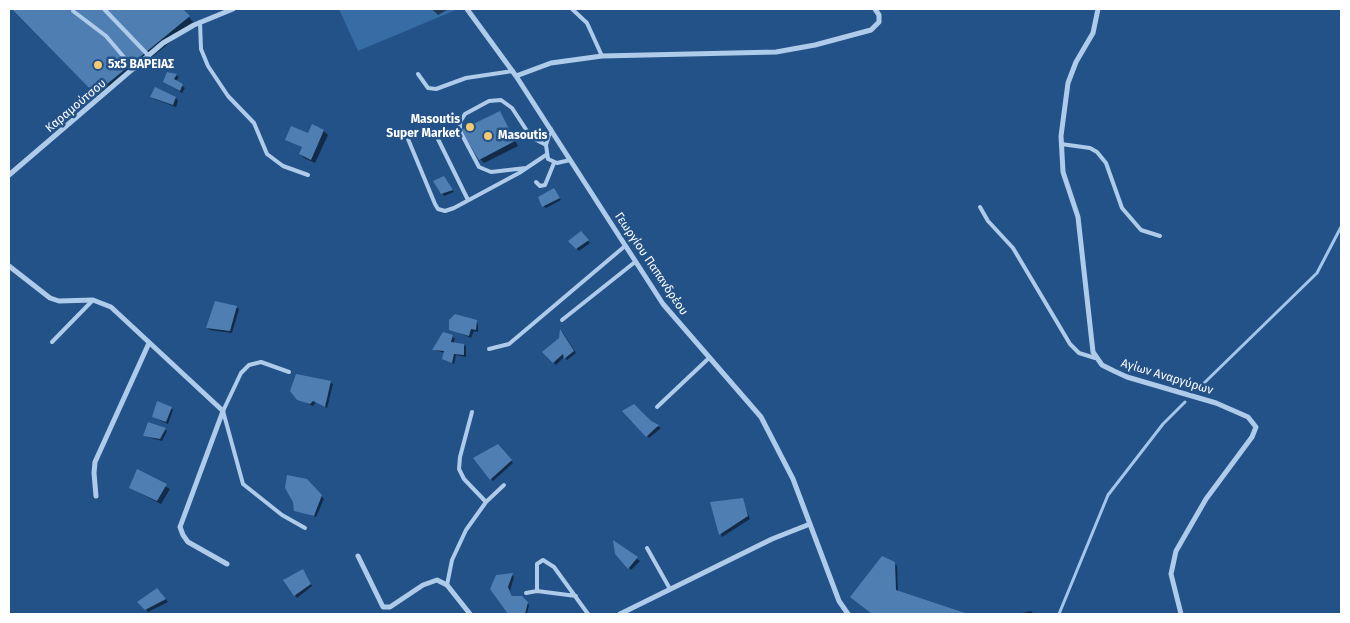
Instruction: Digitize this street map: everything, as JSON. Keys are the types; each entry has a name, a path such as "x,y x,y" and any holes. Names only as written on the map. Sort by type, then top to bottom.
{"street":[{"name":"Καραμούτσου","path":"9,175 169,40 200,22 233,9"},
{"name":"Γεωργίου Παπανδρέου","path":"467,9 513,71 663,304 761,417 793,479 839,601 848,614"},
{"path":"516,76 551,63 602,56 786,50 858,35 871,30 879,22 879,15 875,9"},
{"path":"1095,358 1078,217 1064,172 1061,144 1062,120 1068,83 1076,62 1092,33 1098,9"},
{"path":"9,266 50,298 59,301 93,300 111,307 223,411 180,527 183,536 188,542 227,564"},
{"path":"96,496 95,462 149,343"},
{"name":"Αγίων Αναργύρων","path":"1095,358 1102,365 1126,377 1216,403 1248,417 1255,424 1252,437 1206,498 1176,551 1171,574 1181,614"},
{"path":"620,614 772,539 810,524"},
{"path":"358,556 379,604 383,607 390,607 434,581 442,581 447,584 470,614"}],"lane":[{"path":"104,9 149,56"},
{"path":"572,9 592,31 602,56"},
{"path":"73,11 106,36 134,69"},
{"path":"200,22 201,49 208,66 228,96 254,123 267,154 284,166 308,175"},
{"path":"418,74 426,86 432,90 474,76 496,75 513,71"},
{"path":"526,168 491,172 479,167 460,131 460,122 465,114 489,101 500,100 512,108 531,137 546,145"},
{"path":"434,130 468,200"},
{"path":"551,130 546,145 546,155 554,163"},
{"path":"408,139 438,209 449,211 546,155"},
{"path":"1061,144 1090,148 1097,152 1106,163 1122,208 1141,230 1160,236"},
{"path":"554,163 570,160"},
{"path":"536,182 540,186 545,185 554,163"},
{"path":"980,207 988,221 1013,248 1070,344 1080,352 1095,358"},
{"path":"490,349 509,344 624,246"},
{"path":"562,320 635,262"},
{"path":"52,342 93,300"},
{"path":"657,407 709,358"},
{"path":"289,372 261,362 249,365 241,373 223,411 243,484 282,514 305,528"},
{"path":"472,412 460,457 459,469 464,478 486,502"},
{"path":"447,584 457,547 466,530 486,502 504,485"},
{"path":"647,548 670,589"},
{"path":"537,591 537,564 543,560 554,567 588,614"},
{"path":"526,593 537,591 576,596"}],"shaded area":[{"path":"339,9 458,9 358,51"}],"building":[{"name":"5x5 ΒΑΡΕΙΑΣ","path":"12,9 183,9 190,16 95,94"},
{"path":"167,72 177,74 174,79 183,84 180,91 163,82"},
{"path":"155,87 176,97 173,105 150,97"},
{"name":"Masoutis","path":"500,111 515,141 479,160 461,130"},
{"path":"312,124 324,130 311,160 299,154 302,147 285,140 291,126 308,133"},
{"path":"444,176 453,190 441,194 433,181"},
{"path":"554,188 560,198 542,207 538,197"},
{"path":"581,231 589,240 576,249 568,241"},
{"path":"215,301 237,306 230,331 206,328"},
{"path":"455,314 477,320 476,330 471,329 469,336 449,330 449,320"},
{"path":"560,329 574,351 564,359 563,354 553,363 542,352 559,338"},
{"path":"443,332 453,335 451,342 464,344 464,355 454,354 452,363 442,359 444,351 432,350"},
{"path":"296,374 331,381 325,407 313,401 310,404 297,400 290,391"},
{"path":"157,401 172,407 166,422 152,417"},
{"path":"634,404 651,421 659,425 646,437 622,411"},
{"path":"148,422 166,428 160,439 143,436"},
{"path":"498,444 512,460 490,480 473,458"},
{"path":"137,469 167,484 157,501 129,488"},
{"path":"287,475 307,479 322,495 314,516 294,511 293,502 285,488"},
{"path":"743,498 748,516 719,535 710,502"},
{"path":"613,540 638,557 628,569 615,554"},
{"path":"882,556 895,562 896,590 968,614 872,614 850,597"},
{"path":"303,569 311,584 294,596 283,580"},
{"path":"513,573 508,587 512,596 522,596 528,602 525,614 508,614 490,589 496,575"},
{"path":"157,588 166,599 145,610 137,602"}],"waterway":[{"path":"1199,388 1317,273 1341,227"},
{"path":"1059,614 1108,495 1163,424 1185,402"}],"place":[{"name":"5x5 ΒΑΡΕΙΑΣ","path":"98,65"},
{"name":"Masoutis Super Market","path":"470,127"},
{"name":"Masoutis","path":"488,136"}]}
